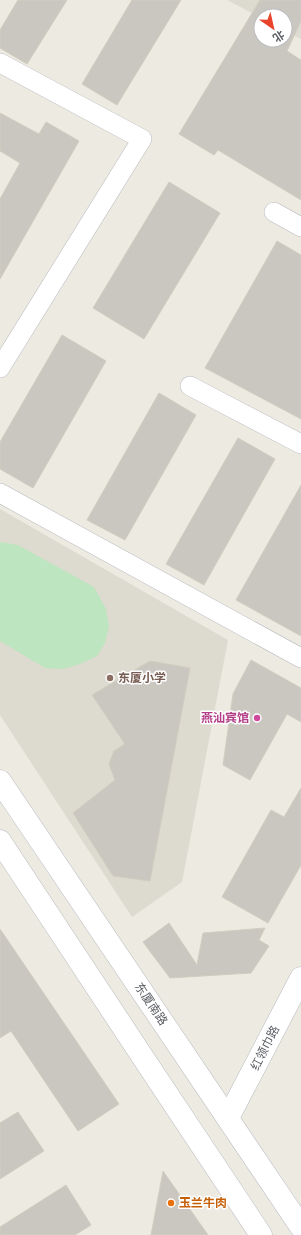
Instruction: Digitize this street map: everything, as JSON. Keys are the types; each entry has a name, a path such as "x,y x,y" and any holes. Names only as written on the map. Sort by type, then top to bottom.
{"street":[{"path":"0,63 142,139 0,368"},
{"path":"274,212 301,227"},
{"path":"190,386 301,444"},
{"path":"0,493 301,658"},
{"name":"东厦南路","path":"0,781 301,1227"},
{"path":"0,841 261,1235"},
{"name":"红领巾路","path":"228,1118 301,978"}],"shaded area":[{"path":"227,0 301,0 301,39 293,35 293,8 253,8 253,14"},
{"name":"东厦小学","path":"0,509 228,640 182,882 132,917 0,715"}],"green space":[{"path":"0,542 18,545 94,587 106,609 109,627 105,643 97,656 80,664 63,669 45,668 0,641"}],"building":[{"path":"18,0 67,0 27,64 0,48 0,30"},
{"path":"132,0 181,0 117,105 82,84"},
{"path":"260,0 301,0 301,21 293,38 293,8 255,8"},
{"path":"253,12 253,48 288,48 287,51 301,60 301,200 218,150 214,155 179,134"},
{"path":"0,113 39,134 46,122 79,141 0,279 0,199 20,163 0,151"},
{"path":"169,182 220,213 144,339 93,308"},
{"path":"277,241 301,255 301,419 205,368"},
{"path":"62,335 106,361 33,488 0,469 0,442"},
{"path":"159,393 196,415 125,540 87,520"},
{"path":"238,438 275,459 204,585 166,564"},
{"path":"301,485 301,636 236,600"},
{"name":"燕汕宾馆","path":"251,660 301,688 301,722 287,714 250,780 223,765 233,694"},
{"path":"150,661 190,668 150,881 113,876 73,813 115,780 109,764 114,751 125,744 92,695"},
{"path":"301,788 301,865 268,923 222,897 271,810 284,817"},
{"path":"169,923 197,965 203,933 265,928 259,940 269,946 251,973 170,978 143,942"},
{"path":"0,929 119,1104 78,1131 11,1031 0,1038"},
{"path":"18,1112 44,1151 0,1179 0,1123"},
{"name":"玉兰牛肉","path":"163,1171 208,1235 151,1235"},
{"path":"66,1185 91,1225 75,1235 0,1235 0,1227"}],"place":[{"name":"东厦小学","path":"110,678"},
{"name":"燕汕宾馆","path":"257,718"},
{"name":"玉兰牛肉","path":"171,1203"}]}
